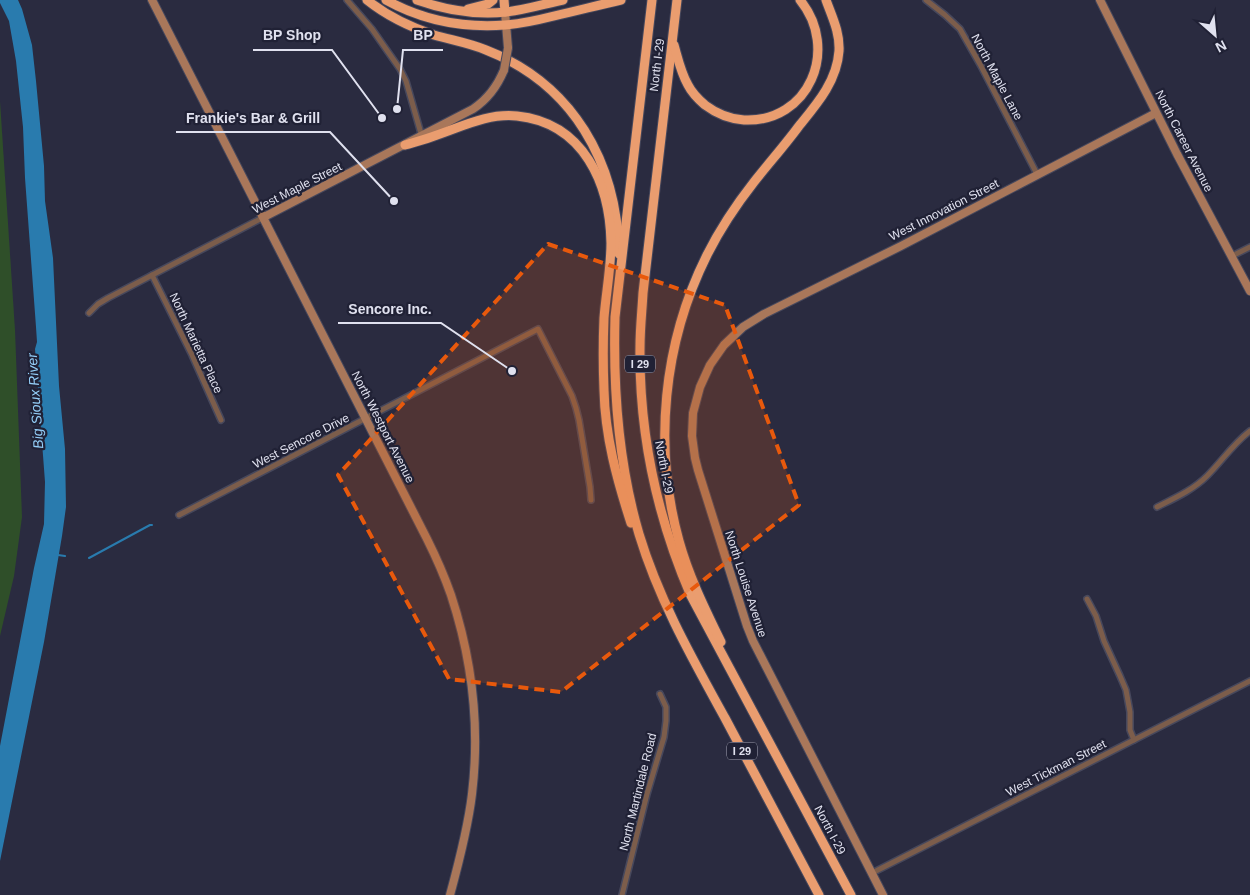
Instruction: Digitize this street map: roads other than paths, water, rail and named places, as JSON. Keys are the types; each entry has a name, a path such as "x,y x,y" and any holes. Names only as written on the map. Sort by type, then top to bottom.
{"highway":[{"path":"367,0 390,16 418,29 483,49 517,64 552,90 569,108 594,145 605,171 612,195 617,223 619,252 617,299"},
{"path":"386,0 416,14 443,21 477,26 530,22 621,0"},
{"path":"417,0 442,8 489,13 504,12 563,0"},
{"path":"458,10 483,6 493,0"},
{"path":"504,0 504,12"},
{"name":"North I-29","path":"652,0 617,299 614,357 617,421 629,492 643,546 666,606 680,636 819,895"},
{"name":"North I-29","path":"677,0 642,308 640,376 648,455 673,552 696,608 851,895"},
{"path":"673,39 685,81 693,93 710,108 722,116 737,119 752,120 768,117 785,110 800,97 810,82 817,64 818,44 815,25 800,0"},
{"path":"732,673 724,647 689,571 678,540 665,460 668,379 684,313 707,255 740,201 815,107 830,83 836,69 839,43 836,26 827,3"},
{"path":"404,145 480,120 511,116 530,118 553,127 571,139 596,171 605,198 610,232 603,353 606,422 614,465 628,513 636,537 643,546"}],"street":[{"name":"North Westport Avenue","path":"152,0 427,538 440,566 458,618 470,672 475,731 472,795 465,834 450,895"},
{"path":"347,0 372,30 400,69 406,81 423,138 480,105 496,87 504,70 508,48 504,12"},
{"name":"North Maple Lane","path":"926,0 960,29 1037,174"},
{"name":"North Career Avenue","path":"1100,0 1182,165 1250,291"},
{"name":"West Innovation Street","path":"743,328 769,311 901,246 1156,113"},
{"name":"West Maple Street","path":"89,313 102,302 152,275 404,145"},
{"path":"1232,256 1250,247"},
{"name":"North Marietta Place","path":"152,275 192,354 221,420"},
{"name":"North Louise Avenue","path":"743,328 716,355 700,387 692,425 695,458 750,634 883,895"},
{"name":"West Sencore Drive","path":"179,515 538,329 572,396 576,408 591,500"},
{"path":"1157,507 1198,483 1250,431"},
{"path":"1088,599 1126,690 1130,712 1130,730 1134,740"},
{"name":"West Tickman Street","path":"872,873 1250,681"},
{"name":"North Martindale Road","path":"622,895 647,794 664,737 666,707 660,694"}],"water":[{"path":"0,0 18,0 32,45 44,166 45,201 53,258 59,386 65,449 66,507 44,642 0,861 0,746 44,524 45,482 35,349 37,342 23,127 16,61 9,21"}],"waterway":[{"path":"89,558 152,525"},
{"path":"58,555 65,556"}],"place":[{"name":"BP","path":"397,109"},
{"name":"BP Shop","path":"382,118"},
{"name":"Frankie's Bar & Grill","path":"394,201"},
{"name":"Sencore Inc.","path":"512,371"}],"water label":[{"name":"Big Sioux River","path":"35,401"}]}
